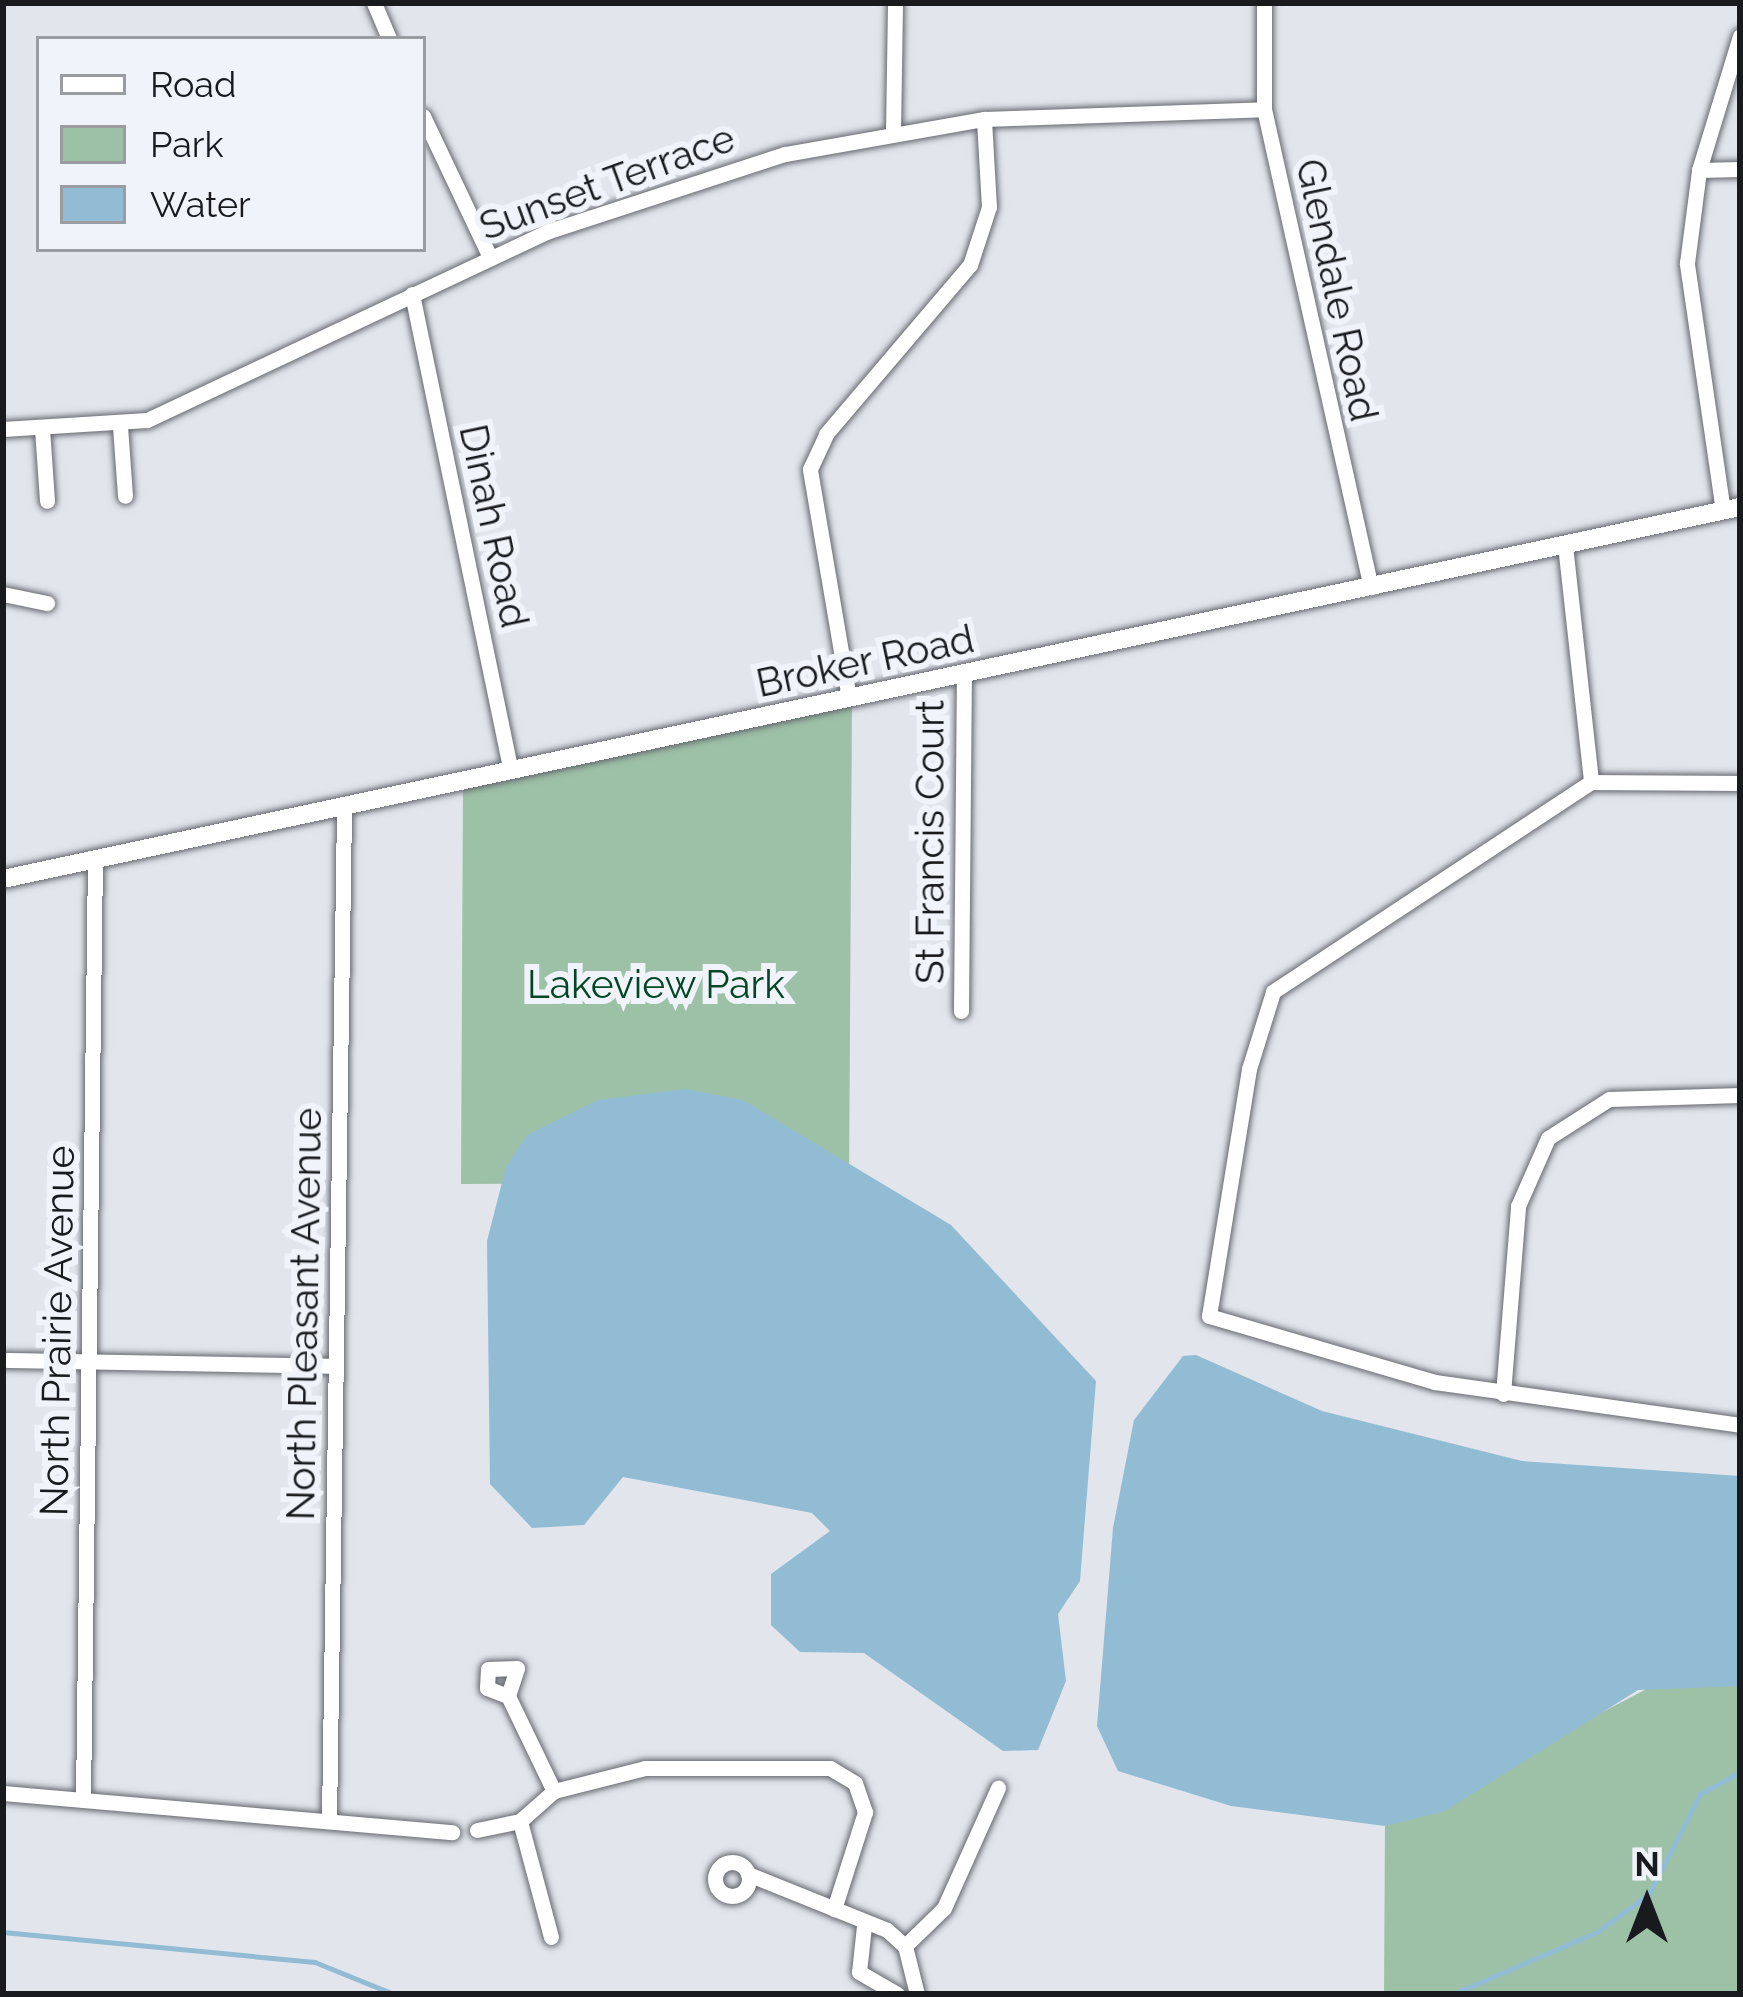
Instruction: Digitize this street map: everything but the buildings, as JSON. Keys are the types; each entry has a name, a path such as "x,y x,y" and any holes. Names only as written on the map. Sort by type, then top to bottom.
{"street":[{"path":"374,3 387,36"},
{"path":"893,132 895,3"},
{"name":"Glendale Road","path":"1264,3 1264,109 1371,587"},
{"path":"1732,509 1690,339 1699,170 1740,36"},
{"name":"Sunset Terrace","path":"3,429 120,426 184,406 490,257 678,184 893,132 985,119 1264,109"},
{"path":"850,698 811,469 826,434 970,265 989,207 985,119"},
{"path":"426,122 490,257"},
{"path":"1699,170 1740,169"},
{"name":"Dinah Road","path":"412,294 511,772"},
{"path":"120,426 125,496"},
{"path":"42,429 47,501"},
{"name":"Broker Road","path":"3,879 1732,509"},
{"path":"1565,545 1591,782"},
{"path":"3,594 47,603"},
{"name":"St Francis Court","path":"961,1010 964,673"},
{"path":"1740,783 1591,782 1274,992 1249,1070 1209,1316 1503,1394 1740,1425"},
{"name":"North Pleasant Avenue","path":"329,1821 344,808"},
{"name":"North Prairie Avenue","path":"83,1800 95,862"},
{"path":"1503,1394 1530,1167 1578,1113 1631,1096 1740,1095"},
{"path":"3,1360 337,1366"},
{"path":"508,1696 554,1790"},
{"path":"477,1830 520,1821 554,1790 645,1768 830,1768 855,1783 865,1812 834,1909"},
{"path":"905,1946 944,1908 998,1788"},
{"path":"3,1793 452,1832"},
{"path":"520,1821 551,1937"},
{"path":"748,1874 834,1909 905,1946 917,1994"},
{"path":"864,1926 859,1972 897,1994"}],"green space":[{"name":"Lakeview Park","path":"852,703 849,1183 461,1184 463,786"},
{"path":"1740,1640 1740,1994 1384,1994 1385,1826"}],"water":[{"path":"685,1089 743,1100 951,1225 1096,1381 1080,1581 1058,1614 1066,1681 1038,1750 1003,1751 864,1653 800,1652 771,1625 771,1574 830,1531 812,1513 623,1477 584,1525 532,1528 490,1484 487,1241 506,1167 527,1135 598,1100"},
{"path":"1196,1355 1322,1411 1522,1461 1740,1476 1740,1686 1638,1690 1445,1811 1385,1826 1231,1806 1118,1771 1097,1726 1113,1528 1134,1420 1183,1356"}],"waterway":[{"path":"1453,1994 1597,1932 1649,1894 1700,1794 1740,1772"},
{"path":"3,1932 315,1962 394,1994"},
{"path":"425,1994 441,1994"}]}
